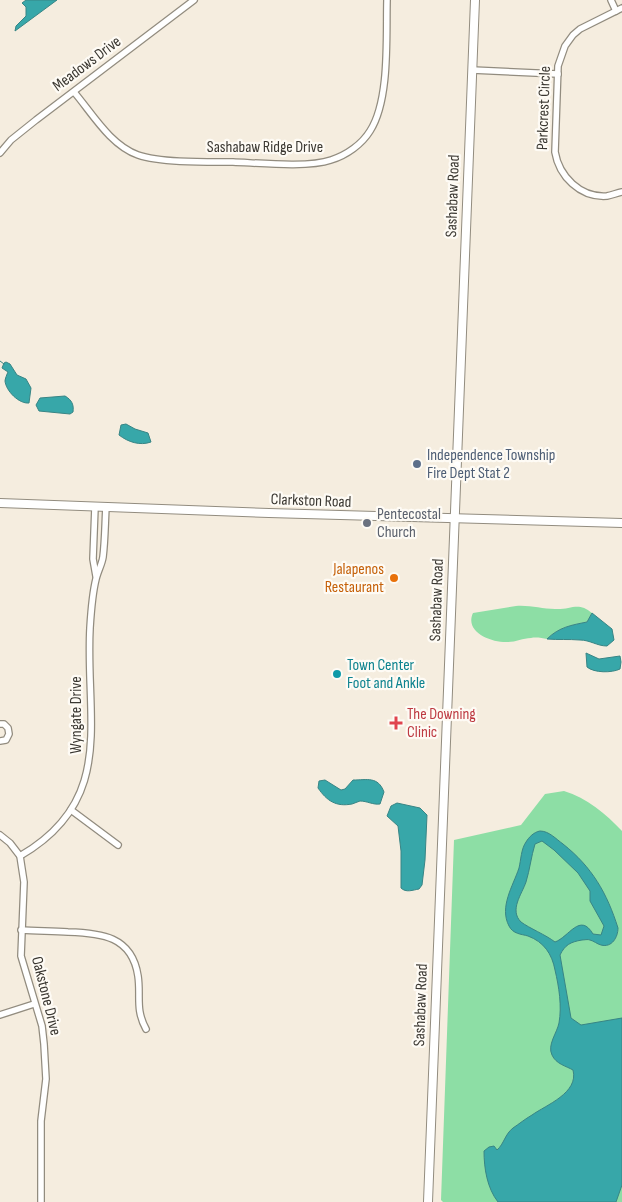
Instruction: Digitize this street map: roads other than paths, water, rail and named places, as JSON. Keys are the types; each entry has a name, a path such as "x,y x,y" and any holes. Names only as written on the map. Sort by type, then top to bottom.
{"main road":[{"name":"Sashabaw Road","path":"428,1202 475,0"},
{"name":"Clarkston Road","path":"0,503 106,508 622,523"}],"street":[{"name":"Meadows Drive","path":"0,153 11,140 194,0"},
{"name":"Sashabaw Ridge Drive","path":"74,92 118,144 138,155 162,159 263,163 310,164 330,161 363,141 379,111 384,80 387,0"},
{"path":"611,0 619,9"},
{"name":"Parkcrest Circle","path":"619,9 573,34 562,52 558,74 555,152 560,168 570,183 585,192 606,196 622,192"},
{"path":"472,70 558,74"},
{"name":"Wyngate Drive","path":"95,507 94,559 96,578"},
{"name":"Wyngate Drive","path":"20,856 45,841 70,810 79,796 84,783 91,755 90,633 96,578 103,559 106,508"},
{"path":"0,724 4,724 8,728 9,734 6,740 0,741"},
{"path":"70,810 118,845"},
{"path":"0,835 10,843 20,856"},
{"name":"Oakstone Drive","path":"20,856 24,882 21,956 42,1026 46,1061 41,1121 41,1202"},
{"path":"21,930 93,933 113,938 119,942 127,949 136,966 139,1010 146,1029"},
{"path":"0,1015 34,1004"}],"water":[{"path":"26,0 57,0 15,31 16,26 26,16 26,7 22,3"},
{"path":"6,362 10,364 17,375 26,379 31,388 29,403 17,399 8,389 5,381 8,372 2,368"},
{"path":"65,396 73,405 73,412 70,414 39,411 36,405 40,398"},
{"path":"126,424 148,433 151,442 143,444 134,443 119,435 121,425"},
{"path":"592,613 612,629 614,640 607,646 584,640 547,639 561,629 587,622"},
{"path":"586,653 599,659 620,656 620,669 603,672 590,669 587,667"},
{"path":"325,780 341,790 345,789 353,780 372,780 379,783 384,792 380,804 360,801 341,805 328,800 318,788 319,781"},
{"path":"397,803 420,808 427,815 425,860 422,885 419,889 407,891 401,888 401,851 398,826 387,816 391,806"},
{"path":"540,831 546,832 555,838 590,871 609,903 618,928 616,938 608,945 601,945 591,940 578,941 566,946 560,955 571,1018 581,1025 622,1018 622,1185 616,1202 498,1202 491,1191 487,1178 484,1151 494,1146 497,1150 510,1130 560,1097 566,1092 574,1078 573,1070 556,1061 551,1051 551,1043 559,1023 560,1010 558,983 552,959 543,945 528,936 513,931 506,919 506,904 519,868 524,845 529,838","holes":["542,841 578,873 590,891 590,901 604,926 601,935 593,934 584,925 574,928 555,942 521,922 518,917 516,907 526,882 535,844"]}],"waterway":[{"path":"0,361 4,364"}],"place":[{"name":"Independence Township Fire Dept Stat 2","path":"417,464"},
{"name":"Pentecostal Church","path":"367,523"},
{"name":"Jalapenos Restaurant","path":"394,578"},
{"name":"Town Center Foot and Ankle","path":"337,674"},
{"name":"The Downing Clinic","path":"396,723"}]}
